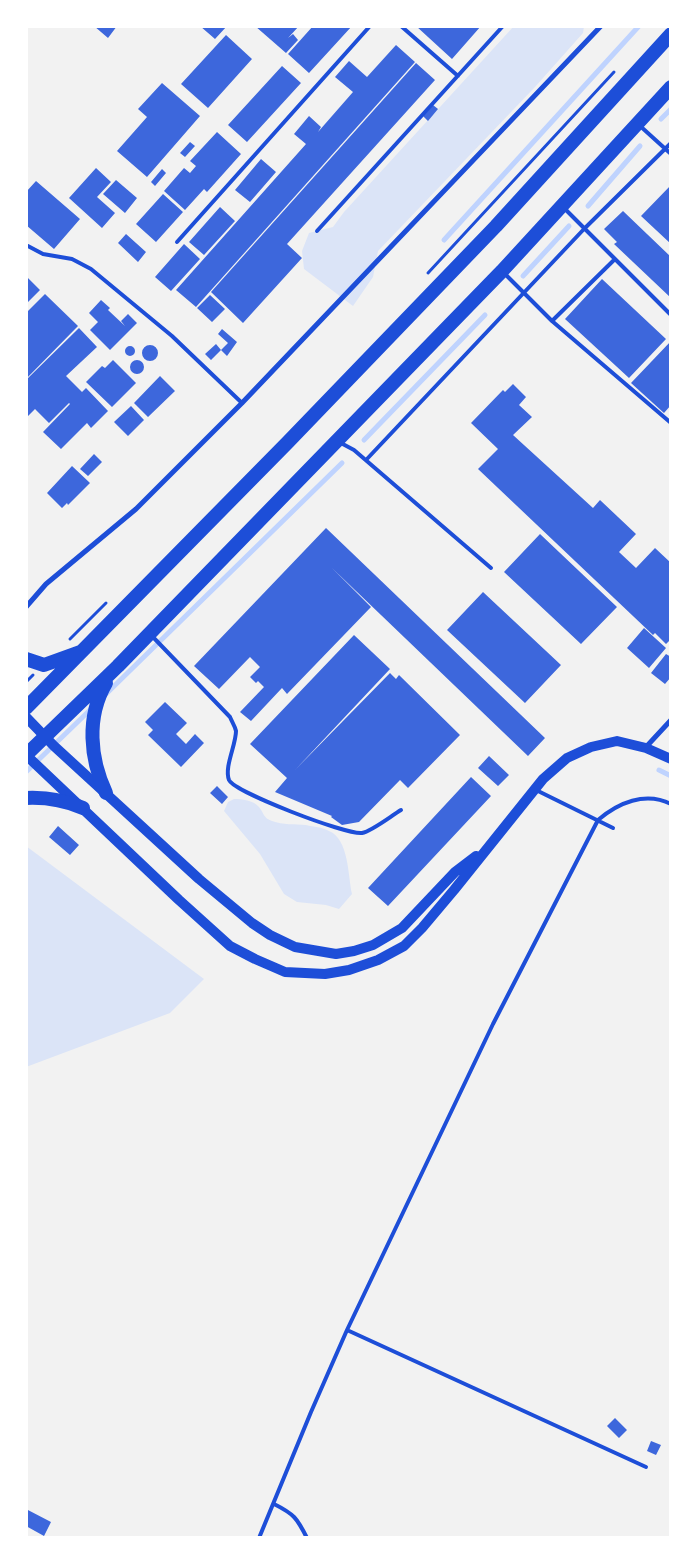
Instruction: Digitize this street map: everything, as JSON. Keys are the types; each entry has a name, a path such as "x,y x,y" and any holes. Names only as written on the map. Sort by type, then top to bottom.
{"highway":[{"path":"26,708 85,650 496,226 671,34"},
{"path":"26,755 46,738 118,666 502,271 671,87"},
{"path":"26,659 44,665 85,650"},
{"path":"106,794 96,769 93,752 94,712 100,692 118,666"},
{"path":"26,798 45,797 66,801 83,808"}],"main road":[{"path":"26,717 106,794 200,879 252,923 270,935 295,947 336,954 373,945 402,928 455,872 489,845"},
{"path":"26,755 230,946 285,972 325,974 349,970 378,960 404,946 422,928 542,779 567,758 591,747 617,741 646,748 671,759"}],"street":[{"path":"26,607 46,584 136,509 242,403 601,26"},
{"path":"646,748 671,720"}],"lane":[{"path":"177,242 370,26"},
{"path":"401,26 458,76"},
{"path":"317,231 503,26"},
{"path":"638,124 671,154"},
{"path":"366,460 584,229 671,143"},
{"path":"562,206 670,314"},
{"path":"26,245 43,254 72,259 91,268 172,336 242,403"},
{"path":"552,321 614,260"},
{"path":"502,271 552,321 671,423"},
{"path":"336,441 354,450 491,568"},
{"path":"149,633 230,717 236,732 228,777 233,784 254,796 339,830 361,833 401,810"},
{"path":"535,789 613,828"},
{"path":"259,1538 347,1330 492,1024 598,820 612,808 637,799 652,798 671,804"},
{"path":"347,1330 646,1467"},
{"path":"274,1504 289,1511 298,1520 307,1538"}],"path":[{"path":"422,279 616,70"},
{"path":"65,644 107,603"},
{"path":"26,682 44,665"}],"shaded area":[{"path":"514,26 584,26 583,33 535,87 378,251 373,277 353,306 304,269 302,251 309,233 333,227 344,212"},
{"path":"234,799 251,801 259,807 269,820 321,828 336,835 344,850 352,894 339,909 326,905 297,902 284,894 260,854 224,811 228,802"},
{"path":"26,846 204,979 170,1013 26,1067"}],"building":[{"path":"94,26 117,26 108,38"},
{"path":"200,26 227,26 215,39"},
{"path":"255,26 299,26 288,38 293,34 298,40 286,53"},
{"path":"313,26 352,26 309,73 288,54"},
{"path":"416,26 481,26 452,59"},
{"path":"226,35 252,59 208,108 181,84"},
{"path":"396,45 415,62 196,307 176,290 306,144 294,134 309,116 321,127 318,132 353,92 335,77 349,61 367,77"},
{"path":"416,63 435,80 287,244 302,258 243,323 211,292"},
{"path":"282,66 301,83 247,142 228,125"},
{"path":"162,83 200,116 147,177 117,151 147,117 138,109"},
{"path":"433,105 438,109 428,121 423,116"},
{"path":"217,132 241,154 207,192 204,189 185,210 164,191 184,168 190,173 196,166 190,161"},
{"path":"190,142 195,146 185,157 180,153"},
{"path":"261,159 276,172 250,202 235,190"},
{"path":"96,168 111,182 97,197 115,213 102,228 69,198"},
{"path":"162,169 166,173 155,186 151,182"},
{"path":"116,180 137,198 125,213 103,194"},
{"path":"36,181 80,219 54,249 26,225 26,192"},
{"path":"671,185 671,244 641,216"},
{"path":"163,194 183,212 156,242 136,224"},
{"path":"220,207 235,221 204,255 189,242"},
{"path":"623,211 671,257 671,298 614,244 617,242 604,229"},
{"path":"126,234 146,252 138,262 118,243"},
{"path":"184,244 200,259 171,291 155,277"},
{"path":"26,276 40,290 26,304"},
{"path":"602,279 666,339 629,378 565,319"},
{"path":"45,294 78,326 26,379 26,313"},
{"path":"210,295 225,309 212,322 197,308"},
{"path":"101,300 110,308 108,310 125,326 121,321 128,314 137,323 110,350 90,330 98,322 89,313"},
{"path":"79,328 97,347 66,376 82,392 86,388 108,411 91,428 87,423 61,449 43,432 70,404 49,423 35,409 26,418 26,380"},
{"path":"222,329 237,342 227,356 221,350 228,343 218,334"},
{"path":"671,341 671,405 664,413 631,383"},
{"path":"216,344 221,350 211,360 205,354"},
{"path":"150,345 158,353 150,361 142,353"},
{"path":"128,346 132,346 135,351 134,355 128,356 125,353 125,349"},
{"path":"113,360 136,383 112,407 86,382 102,366 105,368"},
{"path":"134,360 140,360 144,367 140,374 134,374 130,370 130,364"},
{"path":"160,376 175,391 148,417 134,403"},
{"path":"513,384 526,397 519,405 532,417 513,435 593,508 600,500 636,534 619,552 636,568 655,548 671,563 671,639 666,644 655,633 653,635 478,469 498,449 471,423 503,390 505,392"},
{"path":"131,406 144,420 128,436 114,422"},
{"path":"94,454 102,462 88,476 80,469"},
{"path":"72,466 90,483 68,505 67,503 62,508 47,493"},
{"path":"326,528 545,738 528,756 332,568 371,607 287,694 282,688 251,721 240,712 264,687 250,677 260,667 250,657 219,689 194,666"},
{"path":"540,534 617,607 581,644 504,572"},
{"path":"483,592 561,665 525,703 447,630"},
{"path":"644,628 666,648 649,668 627,648"},
{"path":"354,635 390,669 295,770 390,673 396,679 399,675 460,735 408,788 400,780 359,822 342,825 332,816 275,792 287,778 250,744"},
{"path":"666,654 671,657 671,677 665,684 651,673"},
{"path":"165,702 187,723 176,734 186,744 195,734 204,743 181,767 148,735 153,730 145,722"},
{"path":"489,756 509,775 498,786 478,768"},
{"path":"471,777 491,796 388,906 368,888"},
{"path":"217,786 228,797 222,804 210,793"},
{"path":"58,826 79,845 70,855 49,837"},
{"path":"615,1418 627,1430 619,1438 607,1426"},
{"path":"651,1441 661,1445 656,1455 647,1451"},
{"path":"26,1509 51,1522 44,1536 26,1526"}],"waterway":[{"path":"444,240 639,26"},
{"path":"661,119 671,109"},
{"path":"588,206 640,146"},
{"path":"523,276 569,226"},
{"path":"364,440 485,315"},
{"path":"106,694 342,463"},
{"path":"26,772 91,709"},
{"path":"659,770 671,776"}]}
